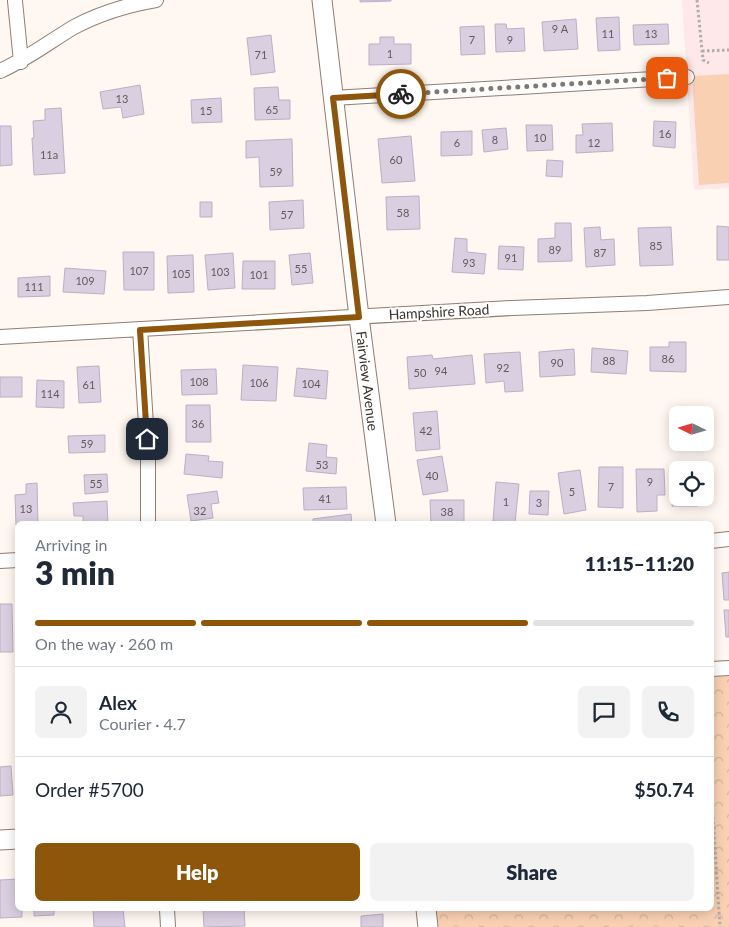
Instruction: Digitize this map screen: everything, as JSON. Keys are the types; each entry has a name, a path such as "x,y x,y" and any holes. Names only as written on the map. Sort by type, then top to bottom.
{"street":[{"path":"15,0 21,62"},
{"path":"0,70 21,62 75,27 94,18 127,5 156,0"},
{"name":"Fairview Avenue","path":"322,0 359,317 386,521"},
{"path":"333,98 687,77"},
{"name":"Hampshire Road","path":"0,337 729,297"},
{"path":"140,330 148,457 148,521"},
{"path":"714,541 729,539"},
{"path":"0,560 15,560"},
{"path":"714,669 729,668"},
{"path":"0,840 15,839"},
{"path":"166,911 168,927"},
{"path":"426,911 428,927"}],"path":[{"path":"697,0 702,60 709,63"},
{"path":"702,51 729,50"},
{"path":"714,833 720,927"}],"shaded area":[{"path":"682,0 729,0 729,188 694,190"}],"green space":[{"path":"729,74 729,183 699,185 692,76"},
{"path":"729,668 729,927 428,927 426,911 714,911 714,669"}],"building":[{"path":"360,0 391,0 391,1 360,2"},
{"path":"619,17 620,50 598,51 596,18"},
{"path":"576,19 578,49 544,51 542,22"},
{"path":"495,24 506,24 507,29 524,28 525,51 496,52"},
{"path":"668,24 669,44 634,45 633,25"},
{"path":"484,26 485,54 461,55 460,27"},
{"path":"271,35 275,72 251,75 247,38"},
{"path":"380,37 394,37 394,44 411,44 411,64 369,65 369,44 380,44"},
{"path":"140,85 144,114 123,118 121,107 103,109 100,92"},
{"path":"278,87 279,100 290,100 290,119 255,120 254,88"},
{"path":"221,98 222,122 192,123 191,100"},
{"path":"61,108 65,173 34,175 33,121 45,120 45,109"},
{"path":"654,121 676,122 675,148 653,146"},
{"path":"612,123 613,151 576,153 576,135 583,135 582,124"},
{"path":"526,125 552,125 553,150 527,151"},
{"path":"0,126 11,126 12,165 0,166"},
{"path":"506,128 508,149 484,152 482,130"},
{"path":"472,131 472,155 441,156 441,132"},
{"path":"411,136 415,181 382,183 378,139"},
{"path":"292,139 293,186 260,187 259,157 246,158 246,141"},
{"path":"547,160 563,161 562,177 546,176"},
{"path":"419,196 420,229 387,230 386,197"},
{"path":"303,200 304,228 270,230 269,202"},
{"path":"200,202 212,202 212,217 200,217"},
{"path":"555,223 571,223 572,261 538,262 538,239 555,238"},
{"path":"717,226 729,227 729,260 717,260"},
{"path":"600,227 601,240 614,239 615,265 586,267 584,228"},
{"path":"671,227 673,265 640,266 638,228"},
{"path":"455,238 467,239 467,252 486,254 484,274 452,272"},
{"path":"499,246 524,247 523,270 498,269"},
{"path":"123,252 154,252 154,290 124,290"},
{"path":"233,253 235,288 208,290 205,255"},
{"path":"310,253 313,283 292,285 289,255"},
{"path":"193,255 194,292 168,293 167,256"},
{"path":"243,261 275,261 275,289 242,289"},
{"path":"65,268 106,271 104,294 63,292"},
{"path":"50,276 50,296 18,297 18,278"},
{"path":"669,342 686,342 686,372 650,371 650,347 669,347"},
{"path":"592,348 628,351 626,374 591,372"},
{"path":"574,349 575,375 540,377 539,352"},
{"path":"520,352 523,391 505,392 504,381 486,383 484,354"},
{"path":"432,355 433,359 472,355 475,384 409,389 407,357"},
{"path":"243,365 278,367 276,401 241,400"},
{"path":"99,366 101,402 79,403 77,367"},
{"path":"297,368 328,371 326,399 294,396"},
{"path":"216,369 217,394 182,395 181,370"},
{"path":"0,377 22,377 22,397 0,397"},
{"path":"37,380 64,381 64,408 36,407"},
{"path":"186,405 210,405 211,442 186,442"},
{"path":"437,411 440,449 416,451 413,413"},
{"path":"105,435 105,452 69,453 68,436"},
{"path":"309,443 327,445 326,457 337,458 336,474 306,471"},
{"path":"186,454 209,456 208,461 223,462 222,478 184,474"},
{"path":"442,456 448,491 423,495 417,460"},
{"path":"599,467 623,467 623,508 598,507"},
{"path":"636,469 664,469 665,495 657,495 657,511 637,512"},
{"path":"580,470 586,510 564,514 558,473"},
{"path":"107,474 108,492 85,494 84,475"},
{"path":"496,482 519,484 515,521 493,521"},
{"path":"37,483 38,521 16,521 15,495 26,494 26,484"},
{"path":"346,487 347,509 304,510 303,488"},
{"path":"217,491 219,503 211,504 213,518 191,521 187,495"},
{"path":"530,491 549,491 548,515 529,514"},
{"path":"430,500 464,500 464,521 431,521"},
{"path":"107,501 108,521 83,521 83,516 74,516 73,503"},
{"path":"351,514 352,521 313,521 313,519"},
{"path":"729,572 729,600 724,600 722,573"},
{"path":"0,604 12,604 13,652 0,652"},
{"path":"724,610 729,610 729,637 726,637"},
{"path":"11,766 13,795 0,796 0,767"},
{"path":"15,879 15,911 22,911 22,917 0,918 0,880"},
{"path":"34,911 54,911 54,915 34,916"},
{"path":"93,911 123,911 125,927 94,927"},
{"path":"203,911 244,911 245,926 204,927"},
{"path":"383,914 383,927 361,927 361,916"}],"way so far":[{"path":"401,94 667,78"}],"route":[{"path":"147,439 140,330 359,317 333,98 401,94"}]}
